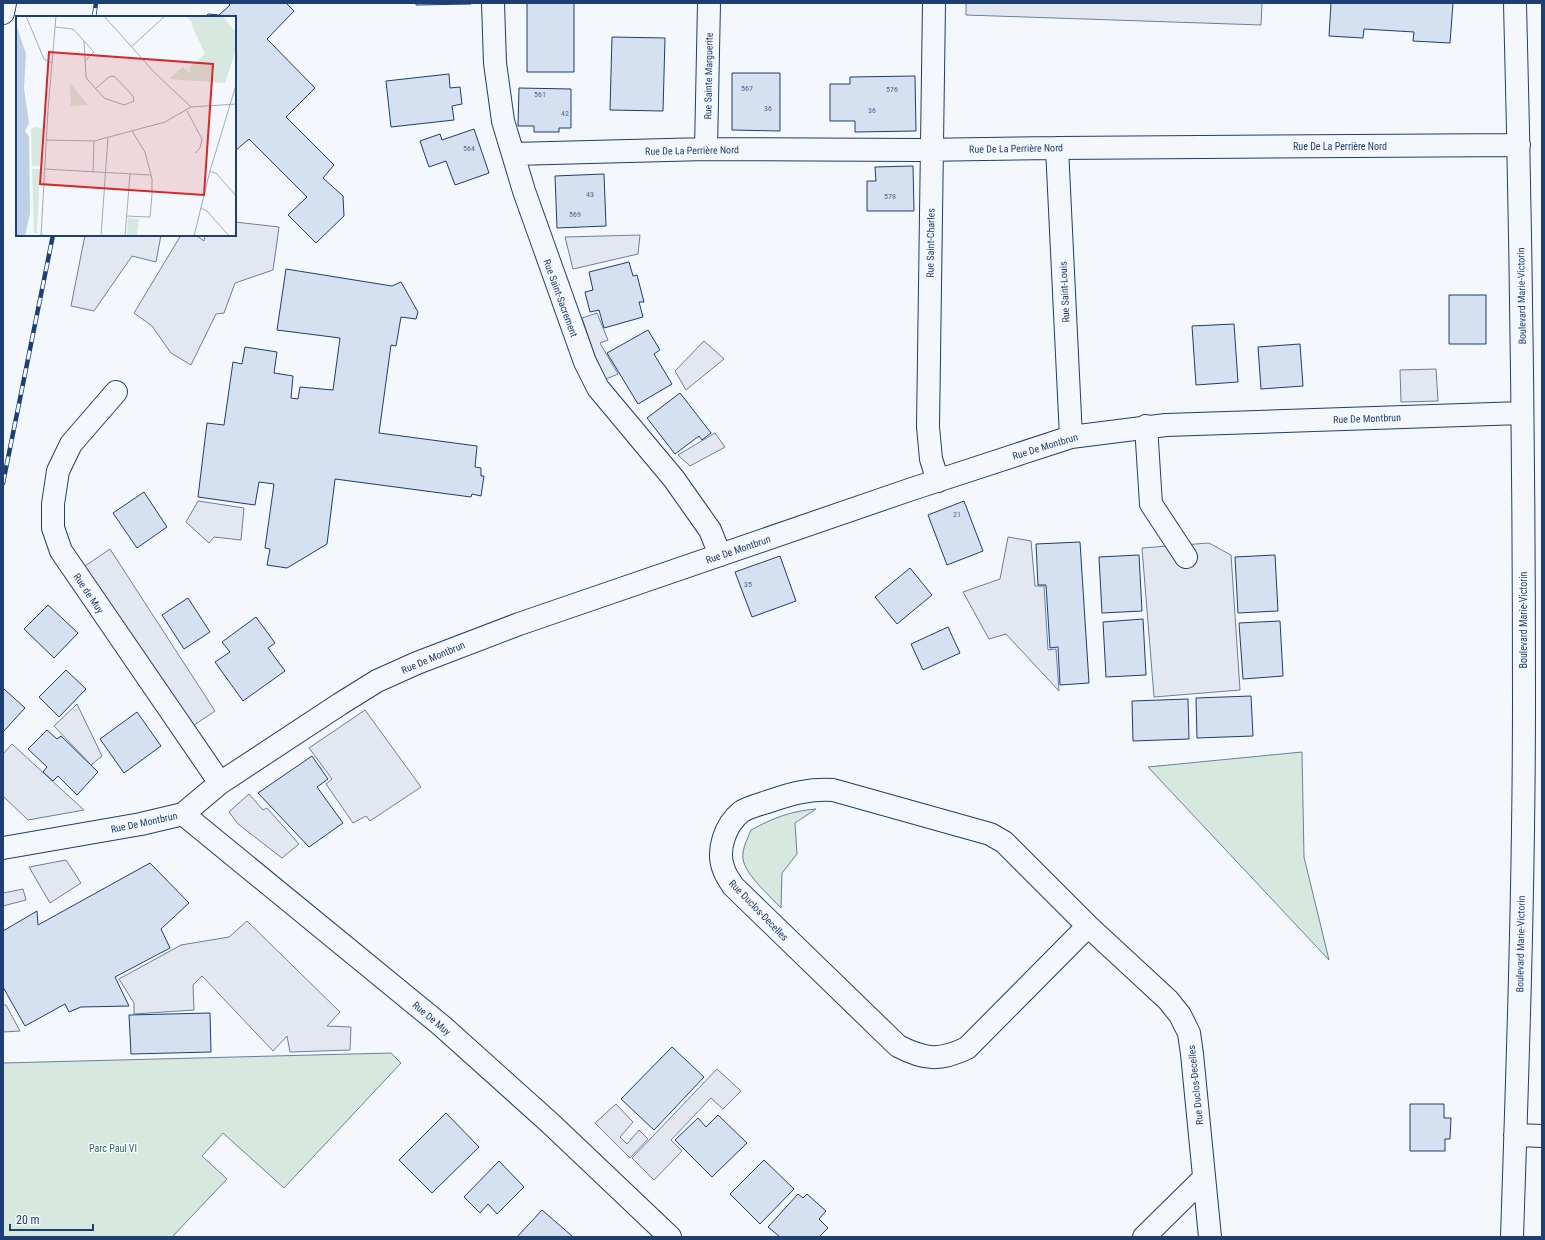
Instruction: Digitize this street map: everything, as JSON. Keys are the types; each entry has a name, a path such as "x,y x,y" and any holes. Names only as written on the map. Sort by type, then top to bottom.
{"street":[{"path":"3,13 5,3"},
{"name":"Rue Saint-Sacrement","path":"492,3 496,70 504,121 524,191 571,327 585,362 598,388 674,479 710,530 720,555"},
{"name":"Rue Sainte Marguerite","path":"706,149 709,3"},
{"name":"Rue Saint-Charles","path":"934,3 928,427 931,460 938,481"},
{"name":"Boulevard Marie-Victorin","path":"1512,1237 1524,699 1519,145 1515,3"},
{"name":"Rue De La Perrière Nord","path":"513,154 706,149 919,150 1519,145"},
{"name":"Rue Saint-Louis","path":"1057,148 1071,437"},
{"name":"Rue de Muy","path":"116,392 71,444 58,471 53,504 53,528 60,551 220,783"},
{"name":"Rue De Montbrun","path":"3,848 141,824 183,814 220,783 377,681 416,663 467,642 1071,437 1146,426 1522,413"},
{"path":"1146,426 1151,504 1186,557"},
{"name":"Rue Duclos-Decelles","path":"1088,926 967,1048 954,1054 939,1058 925,1057 898,1046 734,886 724,870 721,855 723,839 730,824 742,811 790,794 811,789 833,790 990,834 1004,842 1088,926 1168,1000 1180,1015 1189,1033 1192,1054 1210,1237"},
{"name":"Rue De Muy","path":"183,814 442,1026 550,1123 670,1237"},
{"path":"1515,1135 1542,1136"},
{"path":"1144,1237 1204,1178"}],"green space":[{"path":"1302,752 1304,857 1329,960 1148,767"},
{"path":"816,809 795,823 797,854 782,873 781,908 750,875 744,863 743,850 751,830 790,813"},
{"name":"Parc Paul VI","path":"391,1053 401,1063 284,1188 223,1133 202,1156 227,1179 172,1237 3,1237 3,1063"}],"shaded area":[{"path":"966,3 1262,3 1261,25 966,15"},
{"path":"236,222 279,227 273,270 235,283 224,313 216,314 191,365 171,353 152,326 134,313 180,236 197,236 204,241 205,236 236,236"},
{"path":"640,235 638,254 573,269 565,237"},
{"path":"85,236 161,236 156,262 132,256 94,311 71,306"},
{"path":"597,313 608,340 600,343 618,374 606,379 595,356 582,318"},
{"path":"704,341 724,359 686,390 675,371"},
{"path":"1436,369 1438,401 1401,402 1400,370"},
{"path":"715,433 725,447 690,466 678,455"},
{"path":"198,501 244,508 241,540 214,537 209,543 186,522"},
{"path":"1008,537 1031,541 1035,586 1044,586 1048,650 1056,649 1059,691 1006,634 989,639 963,592 1000,579"},
{"path":"1209,543 1231,555 1240,690 1154,697 1142,548"},
{"path":"110,549 215,711 190,728 82,568"},
{"path":"77,704 102,756 91,765 54,726"},
{"path":"365,710 421,787 370,821 366,816 353,823 326,784 332,779 309,748"},
{"path":"12,744 84,810 28,820 3,796 3,754"},
{"path":"249,794 263,810 267,808 299,844 282,858 238,824 229,812"},
{"path":"66,860 81,883 50,903 29,867"},
{"path":"23,889 26,900 3,906 3,893"},
{"path":"247,921 340,1012 327,1026 351,1027 350,1050 290,1052 287,1036 273,1051 202,976 193,985 194,1010 134,1014 134,1003 119,979 181,945 229,937"},
{"path":"3,1005 6,1005 20,1031 3,1032"},
{"path":"717,1069 741,1091 723,1109 711,1098 671,1140 682,1151 654,1180 632,1158"},
{"path":"616,1104 633,1122 620,1137 627,1144 639,1130 648,1139 630,1158 595,1123"}],"building":[{"path":"228,3 286,3 294,11 267,39 315,88 286,117 334,165 323,178 343,196 344,216 316,243 288,215 307,197 249,139 236,150 236,16 206,16 208,14 219,15 230,5"},
{"path":"416,3 471,3 471,4 416,5"},
{"path":"527,3 574,3 574,72 527,72"},
{"path":"1331,3 1453,3 1450,43 1413,41 1414,32 1364,29 1363,38 1329,36"},
{"path":"612,37 665,38 663,111 610,110"},
{"path":"732,73 780,73 780,131 732,130"},
{"path":"449,74 450,88 460,87 462,104 452,106 454,120 391,127 386,81"},
{"path":"915,76 916,131 855,132 855,121 830,121 830,84 850,84 850,77"},
{"path":"519,88 571,89 571,128 559,128 559,132 534,132 534,126 518,126"},
{"path":"474,129 489,173 455,185 446,161 429,167 420,141 440,134 442,140"},
{"path":"913,166 914,211 867,211 867,181 876,181 875,167"},
{"path":"604,174 606,226 557,228 555,176"},
{"path":"629,262 633,276 637,275 644,302 639,302 643,317 604,328 599,310 590,312 585,292 593,290 589,272"},
{"path":"286,269 392,286 401,282 418,312 416,319 401,317 396,346 391,345 379,433 477,446 475,467 481,468 481,476 484,476 481,496 472,494 471,497 335,479 327,544 287,568 267,565 270,549 265,548 274,484 259,482 255,505 198,497 207,423 224,425 233,362 242,364 245,347 277,352 274,373 293,376 291,398 298,399 300,387 333,390 340,338 277,330"},
{"path":"1449,295 1486,295 1486,344 1449,344"},
{"path":"1234,324 1238,382 1196,385 1192,326"},
{"path":"648,330 660,350 654,354 672,384 638,404 607,353"},
{"path":"1300,344 1303,386 1261,389 1258,347"},
{"path":"680,393 711,433 702,440 699,436 675,454 647,418"},
{"path":"144,492 167,527 137,548 113,513"},
{"path":"964,501 983,551 947,565 928,515"},
{"path":"1080,542 1089,683 1060,685 1058,647 1050,648 1046,585 1038,585 1036,544"},
{"path":"1139,555 1142,611 1102,613 1099,557"},
{"path":"1275,555 1278,611 1238,613 1235,557"},
{"path":"780,556 796,601 752,617 735,572"},
{"path":"910,568 932,595 897,624 875,597"},
{"path":"188,598 210,632 184,649 162,615"},
{"path":"48,605 78,633 54,658 24,629"},
{"path":"256,617 275,643 268,648 285,671 243,701 215,662 230,652 222,642"},
{"path":"1143,619 1146,675 1106,677 1103,622"},
{"path":"1280,621 1283,676 1243,679 1239,623"},
{"path":"948,627 960,653 923,670 911,644"},
{"path":"66,670 86,689 59,717 39,697"},
{"path":"3,688 25,708 3,732"},
{"path":"1251,696 1253,736 1197,738 1196,698"},
{"path":"1188,699 1189,739 1133,741 1132,701"},
{"path":"137,712 161,746 124,773 100,739"},
{"path":"47,730 57,739 61,736 98,772 77,795 58,776 53,781 43,772 47,767 28,749"},
{"path":"312,756 328,779 317,787 343,823 309,847 258,793"},
{"path":"150,863 189,903 161,929 170,948 115,977 129,1006 81,1007 69,1012 65,1004 25,1026 3,987 3,931 37,911 38,925"},
{"path":"210,1013 211,1052 131,1054 129,1015"},
{"path":"672,1047 704,1077 654,1130 621,1099"},
{"path":"1410,1104 1444,1104 1444,1118 1451,1118 1450,1139 1445,1139 1445,1151 1410,1151"},
{"path":"446,1113 479,1147 432,1193 399,1160"},
{"path":"718,1115 747,1143 712,1177 675,1140 698,1118 706,1127"},
{"path":"764,1160 794,1189 760,1224 730,1194"},
{"path":"499,1161 524,1187 497,1214 488,1204 480,1213 464,1197"},
{"path":"798,1194 803,1198 807,1194 826,1211 819,1219 828,1228 819,1237 780,1237 768,1227"},
{"path":"542,1210 572,1236 517,1237"}],"railway":[{"path":"94,16 96,3"},
{"path":"3,483 53,236"}]}
